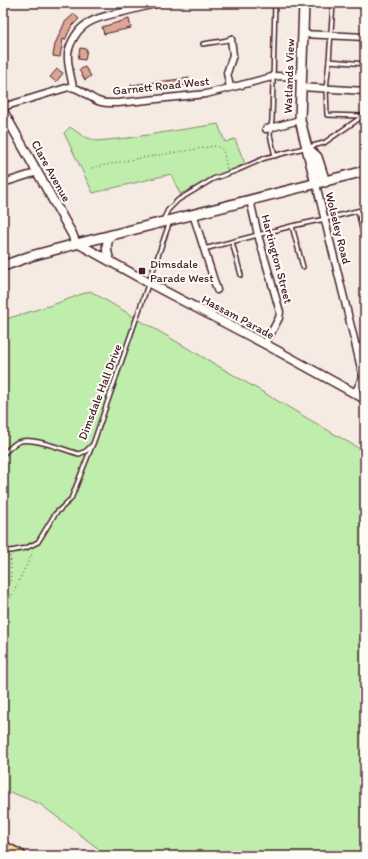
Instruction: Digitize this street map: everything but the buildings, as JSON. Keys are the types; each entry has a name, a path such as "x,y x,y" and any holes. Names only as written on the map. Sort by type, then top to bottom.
{"highway":[{"path":"3,847 20,856"}],"main road":[{"name":"Watlands View","path":"304,3 300,120 316,184"},
{"name":"Watlands View","path":"307,148 317,157 326,182"},
{"path":"3,266 31,256 77,244 365,172"}],"street":[{"path":"3,107 73,87 68,63 68,52 77,33 84,25 103,16 137,6 159,3"},
{"path":"303,34 365,37"},
{"path":"230,87 227,73 233,55 231,39"},
{"name":"Garnett Road West","path":"73,87 98,101 118,103 197,96 273,77 302,76"},
{"path":"301,87 365,91"},
{"name":"Clare Avenue","path":"3,110 77,244"},
{"path":"268,128 300,120"},
{"path":"3,183 38,172"},
{"name":"Wolseley Road","path":"316,184 363,377 355,393"},
{"name":"Hartington Street","path":"250,200 258,235 280,312 279,318 264,344"},
{"path":"193,214 217,290"},
{"path":"110,236 106,246 110,261"},
{"name":"Hassam Parade","path":"77,244 365,399"},
{"path":"356,347 365,347"}],"lane":[{"path":"275,156 268,128 272,120 276,3"},
{"path":"333,3 326,89 326,116 364,116"},
{"path":"203,44 231,39"},
{"path":"329,61 365,64"},
{"name":"Dimsdale Hall Drive","path":"3,454 16,442 26,440 79,454 86,451 93,444 150,283 168,210 178,200 213,179 265,158 324,143 364,116"},
{"path":"204,249 365,209"},
{"path":"358,211 365,242"},
{"path":"292,226 303,267"},
{"path":"232,242 241,275"},
{"path":"3,550 11,551 26,548 38,542 56,514 71,499 93,444"}],"path":[{"path":"92,168 129,160 215,146 221,148 224,153 228,174"},
{"path":"3,613 38,542"},
{"path":"3,595 8,588 11,570 10,555"}],"green space":[{"path":"218,124 225,142 235,139 245,164 180,194 171,174 93,193 64,133 70,127 83,136 96,141 128,138"},
{"path":"90,291 365,452 365,856 108,856 40,804 3,789 3,320 55,304"}],"place":[{"name":"Dimsdale Parade West","path":"142,271"}]}
